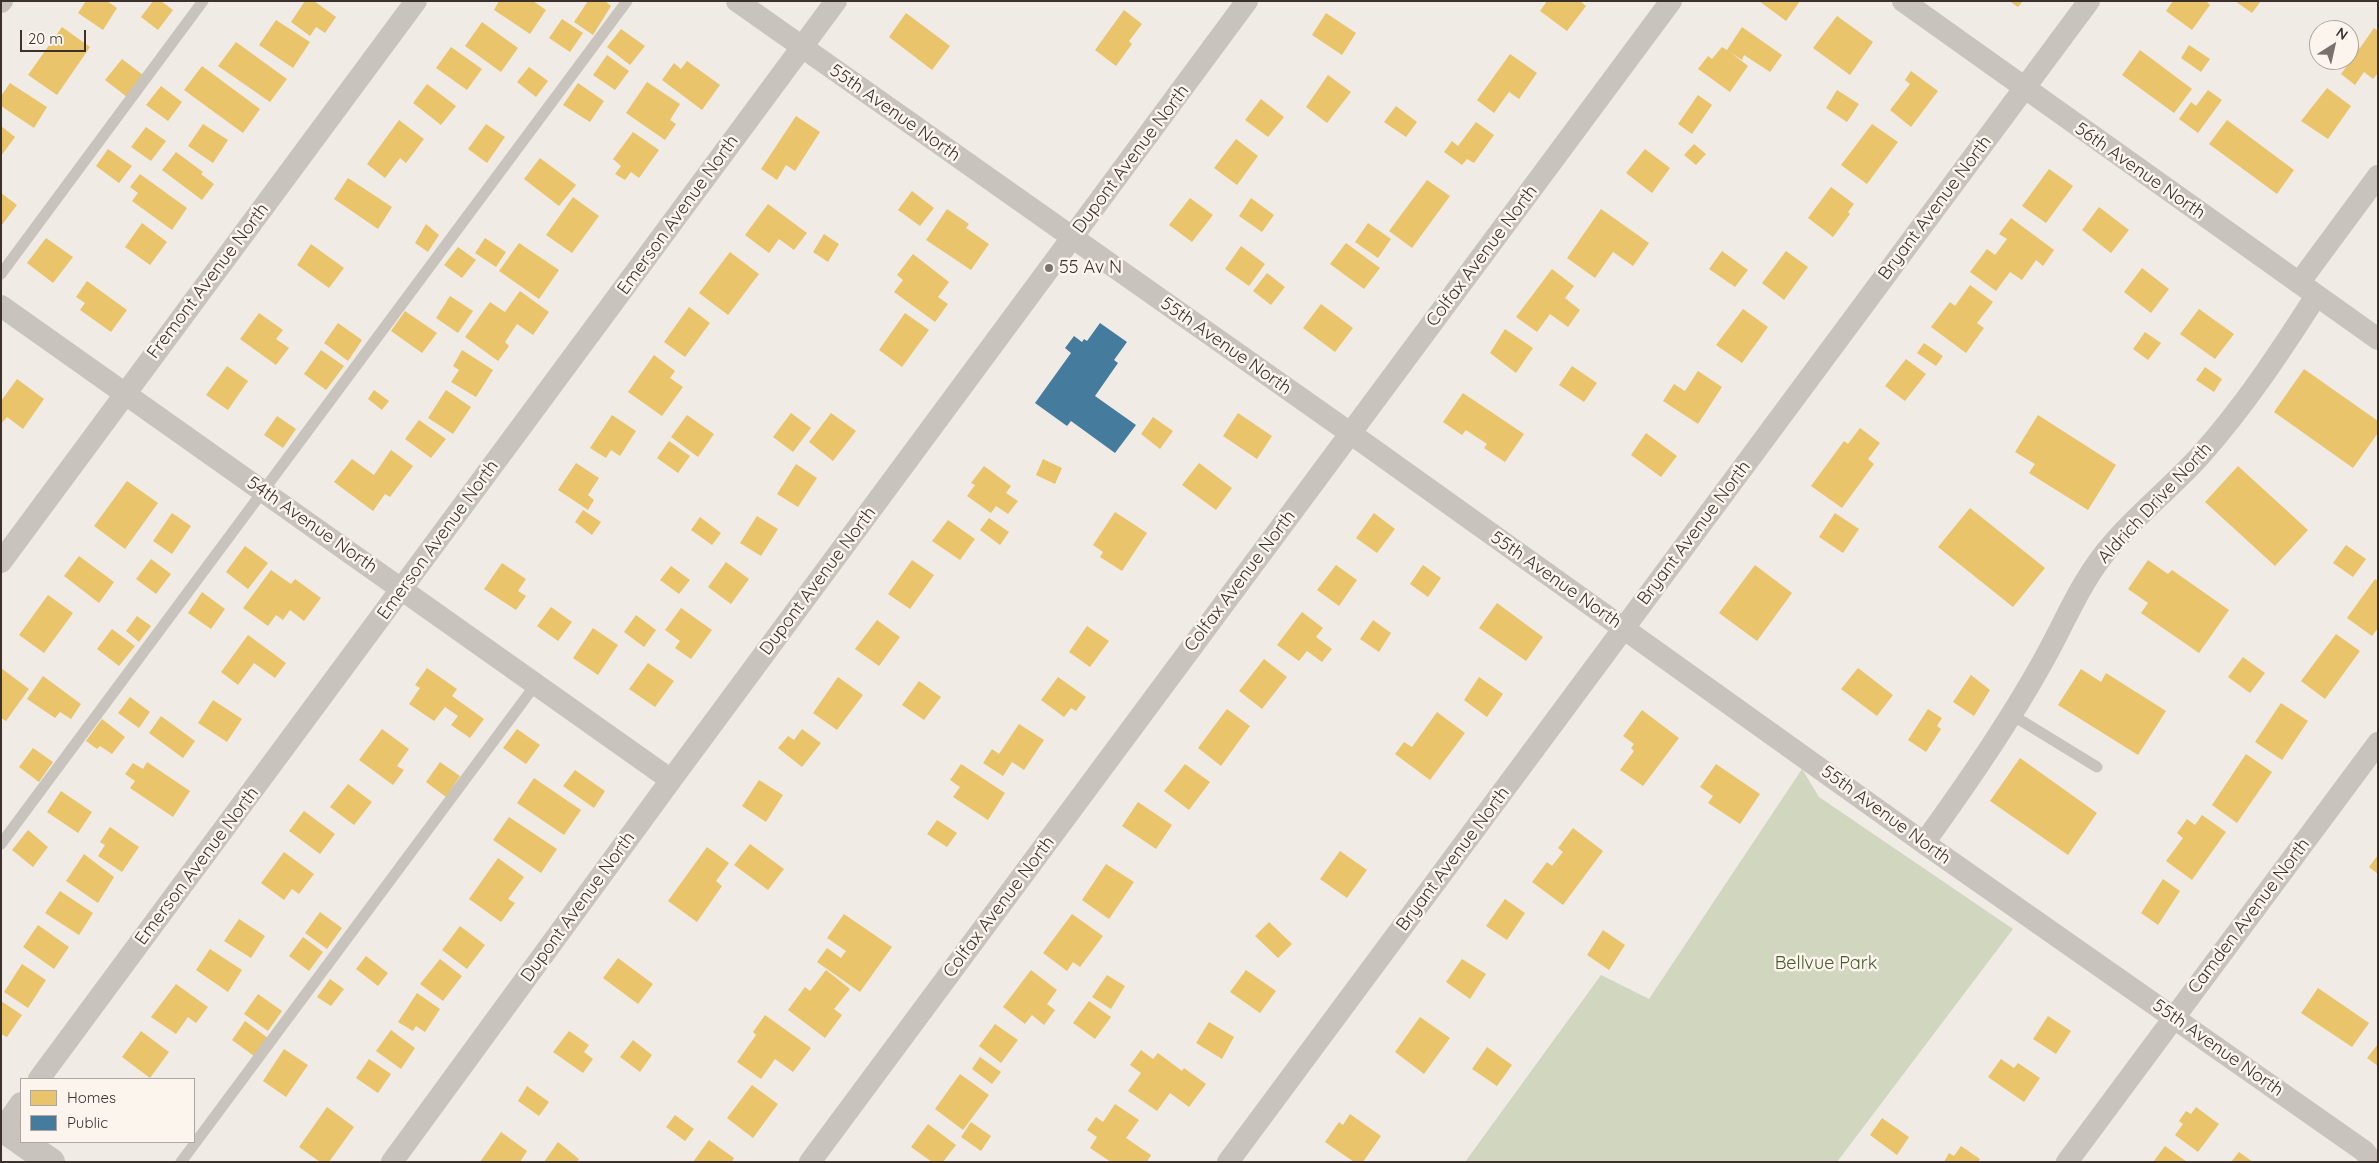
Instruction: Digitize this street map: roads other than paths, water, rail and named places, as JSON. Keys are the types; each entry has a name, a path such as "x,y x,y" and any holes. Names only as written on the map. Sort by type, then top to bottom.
{"street":[{"name":"Fremont Avenue North","path":"1,562 416,1"},
{"name":"55th Avenue North","path":"737,1 1350,433 1924,843 2364,1151 2372,1162"},
{"name":"Emerson Avenue North","path":"40,1078 836,1"},
{"name":"Dupont Avenue North","path":"392,1162 670,780 1248,1"},
{"name":"Colfax Avenue North","path":"810,1162 1671,1"},
{"name":"56th Avenue North","path":"1903,1 2378,339"},
{"name":"Bryant Avenue North","path":"1228,1162 2089,1"},
{"name":"Aldrich Drive North","path":"1924,843 2012,715 2084,584 2101,558 2123,533 2196,460 2233,418 2271,366 2307,289 2378,176"},
{"name":"54th Avenue North","path":"1,306 670,780"},
{"name":"Camden Avenue North","path":"2067,1162 2378,743"},
{"path":"10,1134 20,1106"},
{"path":"23,1143 51,1162"}],"lane":[{"path":"1,274 203,1"},
{"path":"1,844 627,1"},
{"path":"181,1162 536,684"},
{"path":"2012,715 2097,767"}],"place":[{"name":"55 Av N","path":"1049,268"}],"park label":[{"name":"Bellvue Park","path":"1826,964"}]}
